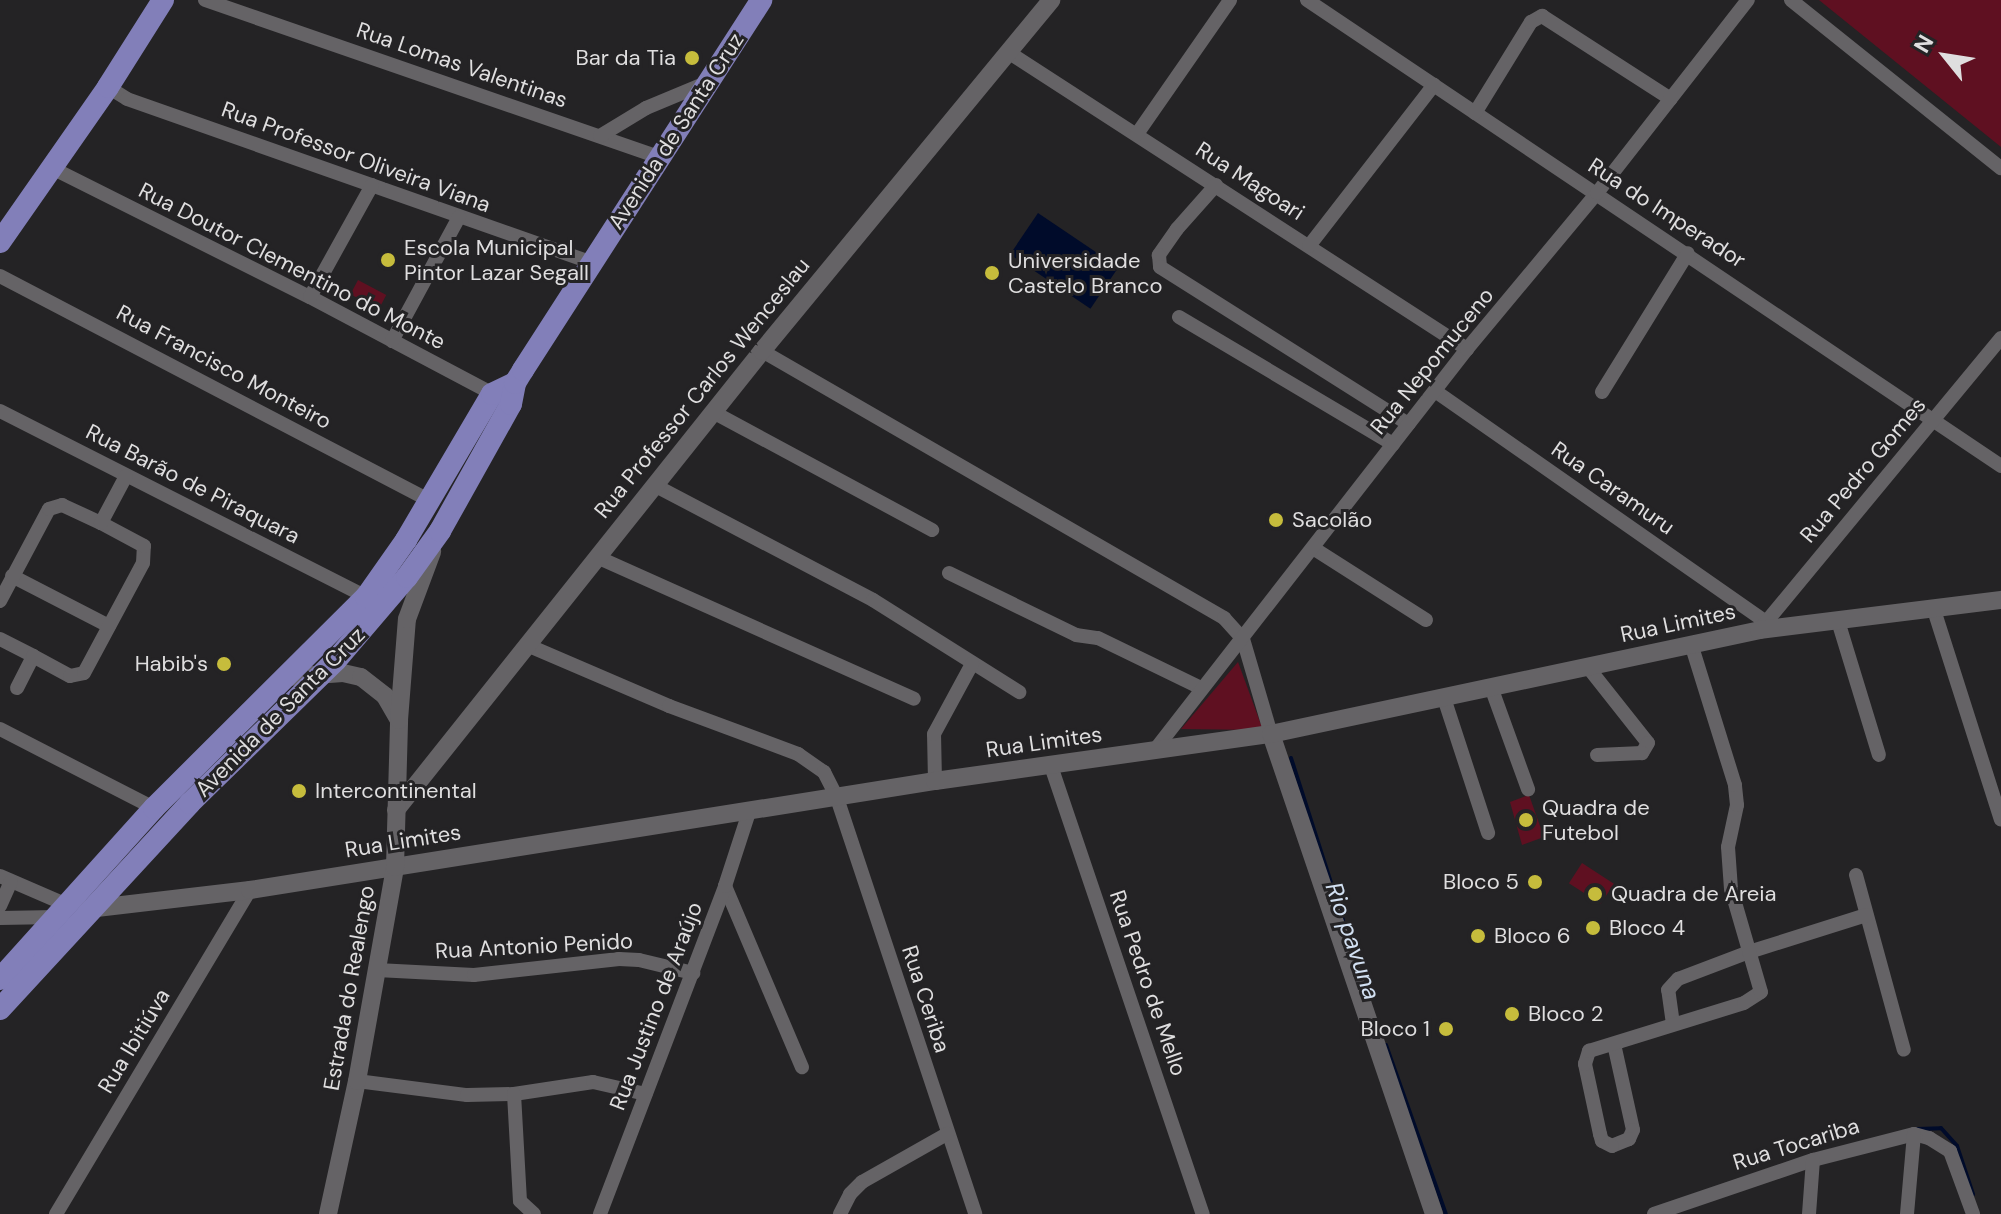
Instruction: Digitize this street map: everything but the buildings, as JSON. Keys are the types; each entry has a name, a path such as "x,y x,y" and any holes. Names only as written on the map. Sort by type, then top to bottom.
{"main road":[{"path":"0,242 108,87 163,0"},
{"name":"Avenida de Santa Cruz","path":"0,1009 70,910 154,808 366,597 406,540 427,499 506,394 761,0"},
{"name":"Avenida de Santa Cruz","path":"0,979 70,910 190,803 323,674 407,577 440,531 506,394"}],"street":[{"name":"Rua Lomas Valentinas","path":"205,0 658,157"},
{"name":"Rua Professor Carlos Wenceslau","path":"396,810 762,351 1051,0"},
{"path":"1137,134 1230,0"},
{"name":"Rua do Imperador","path":"1307,0 2001,466"},
{"name":"Rua Nepomuceno","path":"1154,751 1467,349 1597,193 1748,0"},
{"path":"1791,0 2001,168"},
{"path":"1475,113 1531,22 1542,16 1671,99"},
{"name":"Rua Magoari","path":"1008,52 1467,349"},
{"path":"600,136 646,108 706,83"},
{"path":"1309,246 1434,85"},
{"name":"Rua Professor Oliveira Viana","path":"108,87 127,99 592,263"},
{"name":"Rua Doutor Clementino do Monte","path":"52,168 392,341 506,394"},
{"path":"310,297 372,185"},
{"path":"1216,185 1177,229 1159,255 1160,267 1408,424"},
{"path":"392,341 459,217"},
{"path":"1602,392 1688,253"},
{"name":"Rua Francisco Monteiro","path":"0,276 427,499"},
{"path":"1179,317 1390,448"},
{"name":"Rua Pedro Gomes","path":"1762,626 2001,338"},
{"path":"762,351 1213,611 1235,627 1243,639 1271,734 1434,1214"},
{"name":"Rua Caramuru","path":"1435,391 1762,626"},
{"name":"Rua Barão de Piraquara","path":"0,411 366,597"},
{"path":"713,412 932,530"},
{"path":"101,523 126,476"},
{"path":"654,485 873,600 1019,692"},
{"path":"0,601 45,514 54,505 62,505 101,523 139,543 146,551 143,563 79,676 70,676 0,639"},
{"name":"Estrada do Realengo","path":"328,1214 357,1081 395,867 399,720 407,619 440,531"},
{"path":"1313,548 1426,620"},
{"path":"597,557 914,699"},
{"path":"949,573 1076,635 1098,638 1201,688"},
{"path":"12,576 109,626"},
{"name":"Rua Limites","path":"0,918 250,890 935,781 1271,734 1762,626 1838,621 2001,600"},
{"path":"1934,610 2001,820"},
{"path":"1838,621 1879,755"},
{"path":"1614,1044 1633,1130 1629,1139 1612,1146 1602,1141 1600,1134 1585,1057 1589,1051 1758,996 1761,987 1731,889 1728,860 1737,805 1735,785 1691,644"},
{"name":"Rua Ceriba","path":"527,645 814,762 824,772 837,798 975,1214"},
{"path":"17,688 33,656"},
{"path":"935,781 934,734 972,664"},
{"path":"1587,666 1648,743 1642,753 1597,755"},
{"path":"288,677 343,673 376,686 399,720"},
{"path":"1491,687 1528,789"},
{"path":"1444,698 1488,833"},
{"path":"0,729 154,808"},
{"path":"398,756 410,770 432,764"},
{"name":"Rua Pedro de Mello","path":"1051,766 1203,1214"},
{"name":"Rua Justino de Araújo","path":"600,1214 693,973 749,812"},
{"path":"1856,875 1904,1050"},
{"path":"0,906 6,879 70,910"},
{"path":"725,886 802,1067"},
{"name":"Rua Ibitiúva","path":"56,1214 250,890"},
{"path":"1673,1024 1668,990 1671,984 1749,952 1866,915"},
{"name":"Rua Antonio Penido","path":"377,970 474,975 619,959 639,960 693,973"},
{"path":"357,1081 452,1095 514,1094 593,1082 646,1094"},
{"path":"514,1094 520,1201 534,1214"},
{"path":"840,1214 850,1194 862,1182 947,1134"},
{"path":"1907,1214 1914,1134 1929,1138 1950,1151 1973,1214"},
{"name":"Rua Tocariba","path":"1654,1214 1813,1160 1914,1134"},
{"path":"1809,1214 1813,1160"}],"shaded area":[{"path":"1819,0 2001,0 2001,147"},
{"path":"358,280 386,295 379,309 350,294"},
{"path":"1238,662 1263,730 1181,729"},
{"name":"Quadra de Futebol","path":"1529,795 1544,837 1522,845 1510,802"},
{"name":"Quadra de Areia","path":"1582,863 1614,884 1601,904 1569,883"}],"water":[{"path":"1038,213 1118,267 1090,309 1010,254"}],"waterway":[{"name":"Rio pavuna","path":"1291,758 1343,920"},
{"name":"Rio pavuna","path":"1386,1045 1446,1214"},
{"name":"Rio pavuna","path":"1917,1129 1941,1128 1957,1146 1973,1194"}],"place":[{"name":"Bar da Tia","path":"692,58"},
{"name":"Escola Municipal Pintor Lazar Segall","path":"388,260"},
{"name":"Universidade Castelo Branco","path":"992,273"},
{"name":"Sacolão","path":"1276,520"},
{"name":"Habib's","path":"224,664"},
{"name":"Intercontinental","path":"299,791"},
{"name":"Quadra de Futebol","path":"1526,820"},
{"name":"Bloco 5","path":"1535,882"},
{"name":"Quadra de Areia","path":"1595,894"},
{"name":"Bloco 4","path":"1593,928"},
{"name":"Bloco 6","path":"1478,936"},
{"name":"Bloco 2","path":"1512,1014"},
{"name":"Bloco 1","path":"1446,1029"}]}
